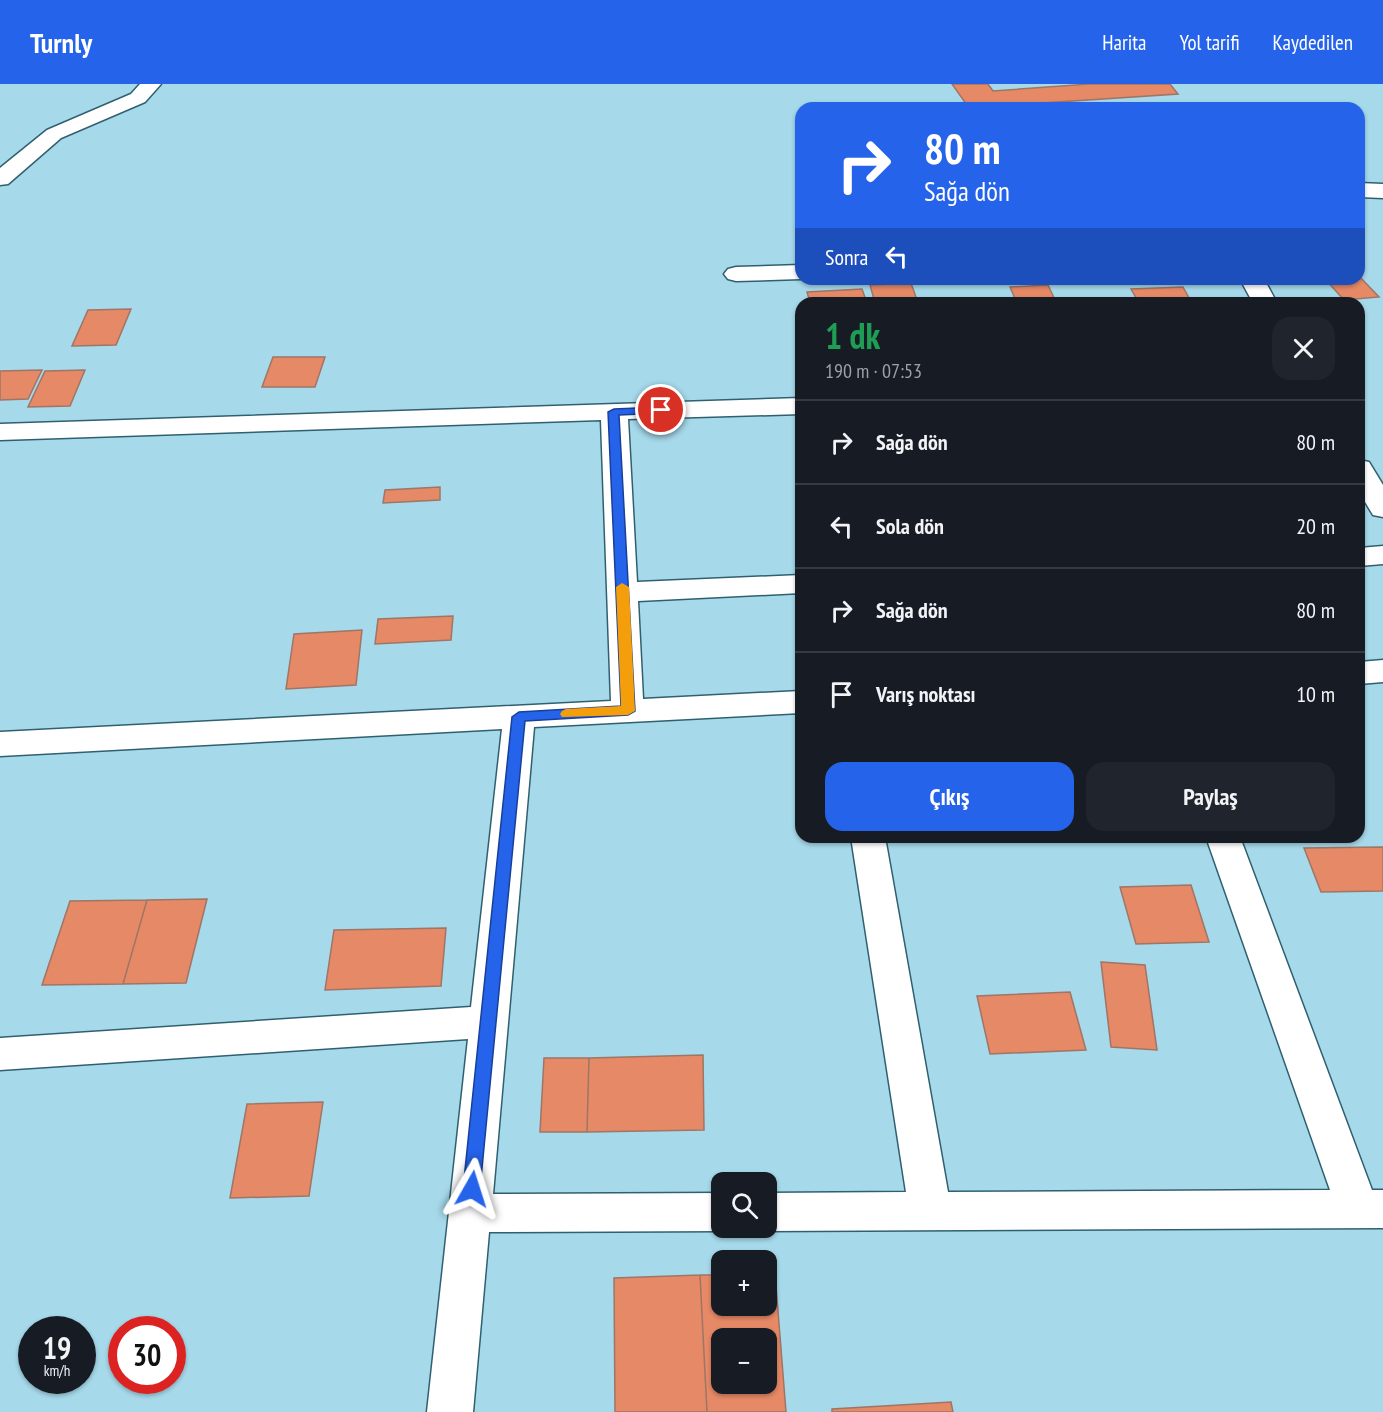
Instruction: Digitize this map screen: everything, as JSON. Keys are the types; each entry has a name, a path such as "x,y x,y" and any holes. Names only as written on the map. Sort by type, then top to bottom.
{"street":[{"path":"0,179 54,134 138,98 151,84"},
{"path":"1365,190 1383,190"},
{"path":"736,274 795,272"},
{"path":"0,432 795,406"},
{"path":"614,412 628,711"},
{"path":"1365,478 1383,509"},
{"path":"1365,556 1383,555"},
{"path":"623,592 795,584"},
{"path":"1365,672 1383,671"},
{"path":"0,744 795,702"},
{"path":"450,1412 519,717"},
{"path":"869,843 930,1211"},
{"path":"777,1212 1370,1210 1225,843"},
{"path":"0,1054 489,1022"},
{"path":"469,1213 711,1212"}],"building":[{"path":"952,84 988,84 993,91 1089,84 1170,84 1178,94 1059,102 965,102"},
{"path":"1365,282 1379,297 1365,298 1341,297 1330,285 1365,285"},
{"path":"870,285 912,285 916,297 873,297"},
{"path":"1048,285 1054,297 1014,297 1010,287"},
{"path":"1183,287 1189,297 1136,297 1131,289"},
{"path":"862,289 865,297 808,297 807,292"},
{"path":"131,309 116,345 72,346 88,310"},
{"path":"273,357 325,357 315,387 262,387"},
{"path":"42,370 28,399 0,400 0,371"},
{"path":"85,370 70,406 28,407 45,371"},
{"path":"440,487 440,500 383,503 385,490"},
{"path":"453,616 451,640 375,644 378,619"},
{"path":"362,630 356,685 286,689 294,634"},
{"path":"1383,847 1383,891 1321,892 1304,848"},
{"path":"1191,885 1209,942 1136,944 1120,887"},
{"path":"207,899 186,983 123,984 147,900"},
{"path":"147,900 123,984 42,985 70,901"},
{"path":"446,928 441,986 325,990 334,930"},
{"path":"1101,962 1145,965 1157,1050 1111,1047"},
{"path":"1070,992 1086,1050 990,1054 977,996"},
{"path":"703,1055 704,1130 587,1132 589,1058"},
{"path":"544,1058 589,1058 587,1132 540,1132"},
{"path":"323,1102 309,1196 230,1198 247,1104"},
{"path":"700,1275 711,1275 711,1316 777,1316 777,1298 786,1412 707,1412"},
{"path":"700,1275 707,1412 615,1412 614,1278"},
{"path":"951,1402 953,1412 832,1412 832,1409"}],"slow traffic":[{"path":"566,714 628,711 622,587"}],"route":[{"path":"472,1189 519,717 628,711 614,412 661,410"}]}
